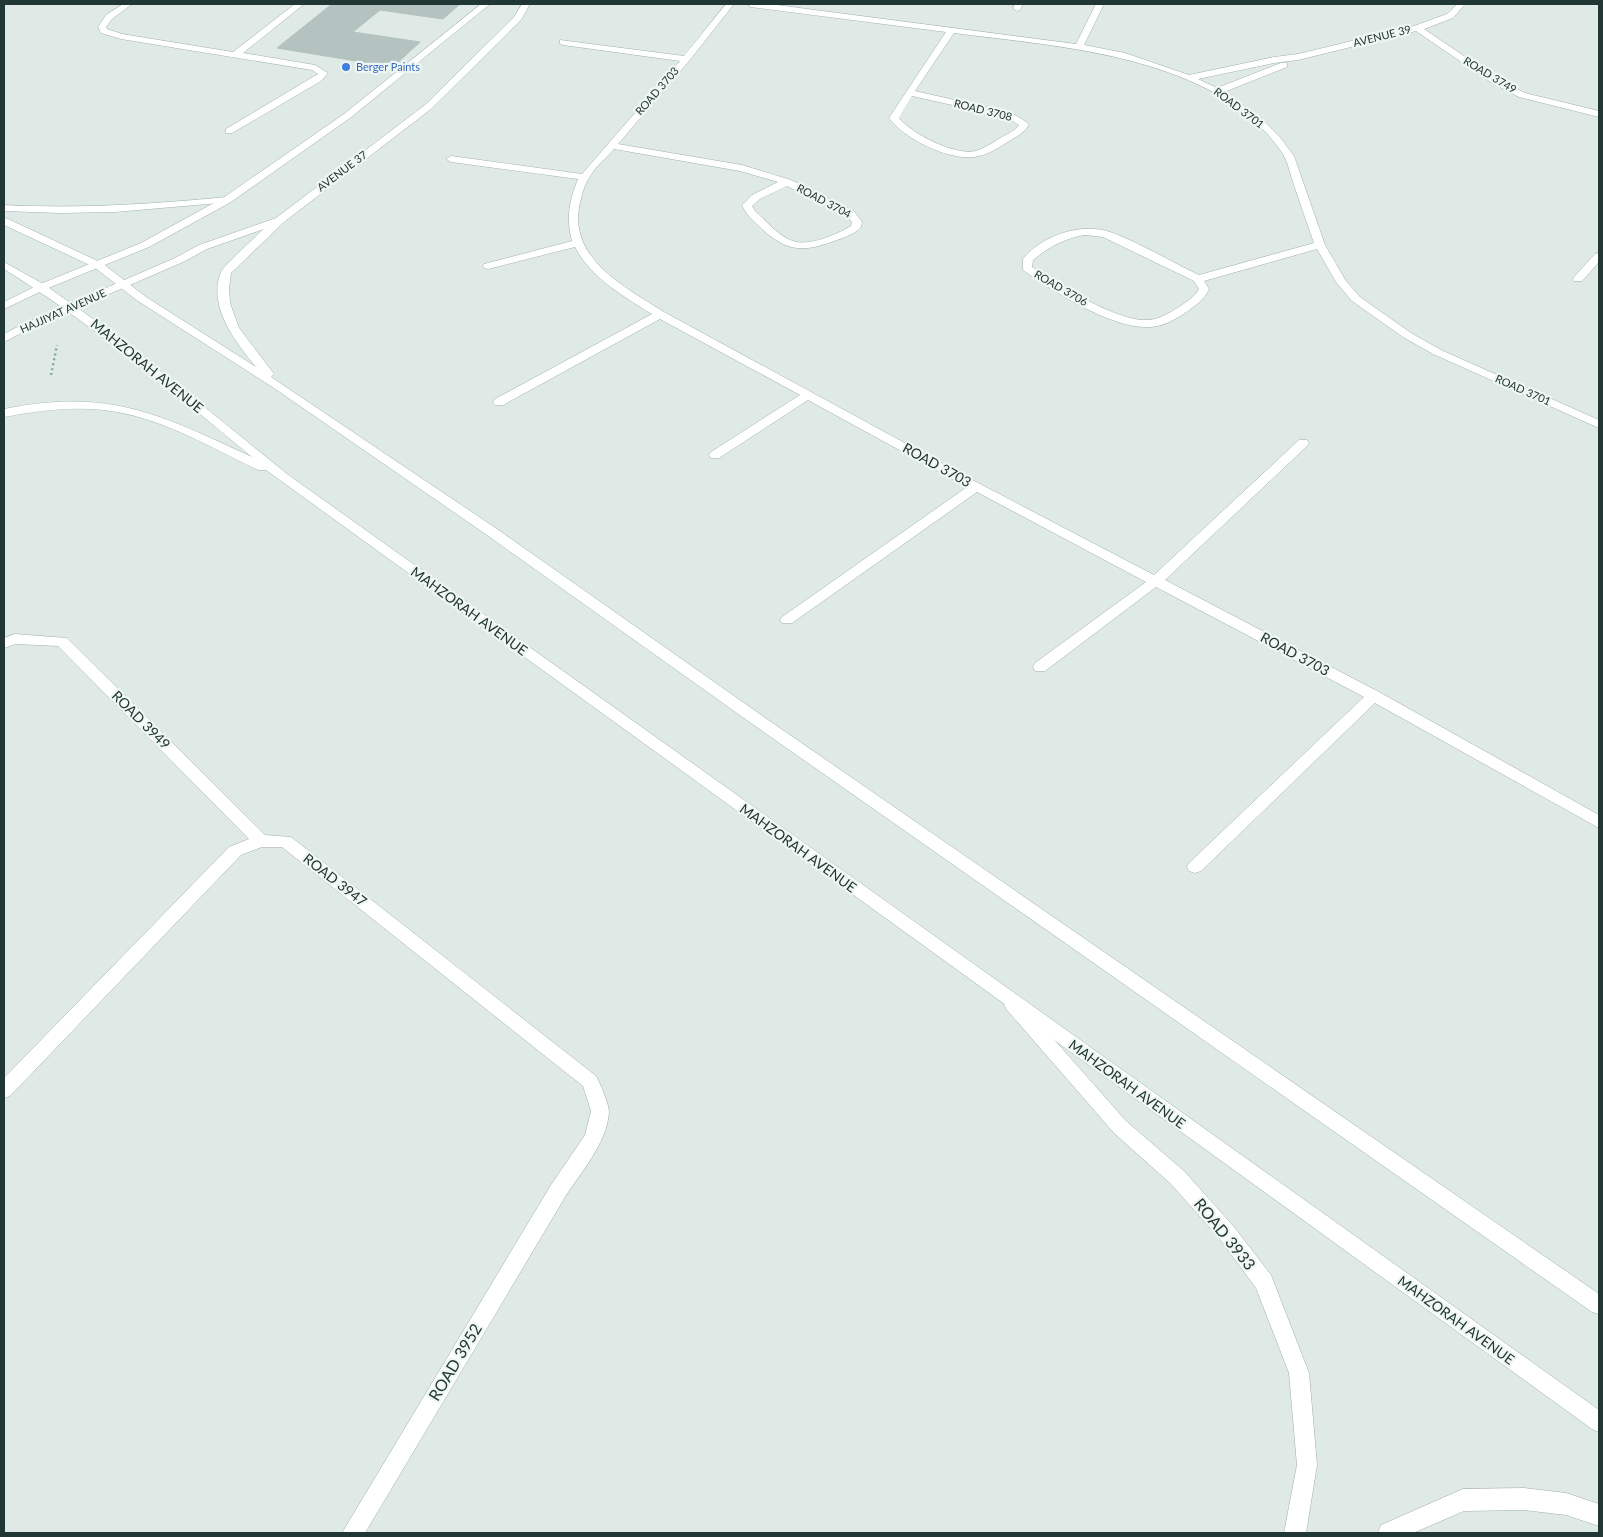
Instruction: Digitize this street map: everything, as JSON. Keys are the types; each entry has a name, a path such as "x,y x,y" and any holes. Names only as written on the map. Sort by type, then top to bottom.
{"street":[{"path":"128,4 109,17 102,27 104,31 111,35 315,68 323,73 318,79 229,131"},
{"path":"235,55 300,4"},
{"path":"4,306 42,287 145,245 227,200 347,116 486,4"},
{"name":"AVENUE 37","path":"122,284 179,260 203,247 280,220 428,107 518,18 526,4"},
{"name":"ROAD 3703","path":"730,4 584,177 578,191 573,225 578,243 590,262 604,276 660,314 976,486 1374,696 1599,822"},
{"name":"ROAD 3701","path":"751,4 1079,47 1122,55 1190,78 1218,91 1258,120 1276,138 1289,156 1320,245 1342,282 1356,299 1407,335 1437,352 1599,424"},
{"path":"1079,47 1100,4"},
{"name":"AVENUE 39","path":"1190,78 1274,60 1298,57 1417,28 1450,16 1461,4"},
{"name":"ROAD 3749","path":"1417,28 1495,81 1522,95 1599,114"},
{"name":"ROAD 3708","path":"911,93 1009,115 1024,124 1022,129 974,154 953,152 917,137 897,124 894,118 951,31"},
{"path":"563,42 686,58"},
{"name":"AVENUE 39","path":"1218,91 1275,69 1298,57"},
{"name":"ROAD 3704","path":"610,145 742,168 787,182 850,213 857,222 856,227 804,248 786,244 750,212 747,205 756,197 787,182"},
{"path":"451,158 584,177"},
{"path":"4,208 56,211 162,207 227,200"},
{"path":"278,386 241,341 229,322 224,304 223,283 226,272 280,220"},
{"path":"4,221 98,265 122,284 278,386 492,532 756,719 1599,1305"},
{"name":"ROAD 3706","path":"1093,231 1106,234 1198,278 1204,289 1201,297 1160,322 1143,324 1128,322 1111,315 1038,276 1027,268 1028,259 1045,246 1062,237 1079,232 1093,231"},
{"path":"488,266 578,243"},
{"path":"1198,278 1320,245"},
{"path":"1578,279 1599,256"},
{"name":"MAHZORAH AVENUE","path":"4,265 42,287 95,323 284,477 1599,1422"},
{"name":"HAJJIYAT AVENUE","path":"4,339 69,307 122,284"},
{"path":"499,402 660,314"},
{"path":"715,455 808,395"},
{"path":"4,413 44,407 89,405 119,408 166,423 284,477"},
{"path":"1040,666 1156,581 1303,443"},
{"path":"786,620 976,486"},
{"name":"ROAD 3949","path":"4,643 15,639 62,641 261,841"},
{"path":"1195,867 1374,696"},
{"name":"ROAD 3947","path":"4,1090 235,851 261,841 285,842 590,1081 600,1111 593,1138 558,1191"},
{"name":"ROAD 3933","path":"1007,998 1120,1127 1176,1177 1221,1226 1264,1282 1299,1373 1307,1465 1295,1533"},
{"name":"ROAD 3952","path":"353,1533 558,1191"},
{"path":"1389,1533 1463,1500 1524,1499 1566,1504 1599,1515"}],"path":[{"path":"44,407 58,344"}],"building":[{"path":"332,4 460,4 443,19 380,10 353,32 420,42 393,67 277,48"}],"place":[{"name":"Berger Paints","path":"346,67"}]}
